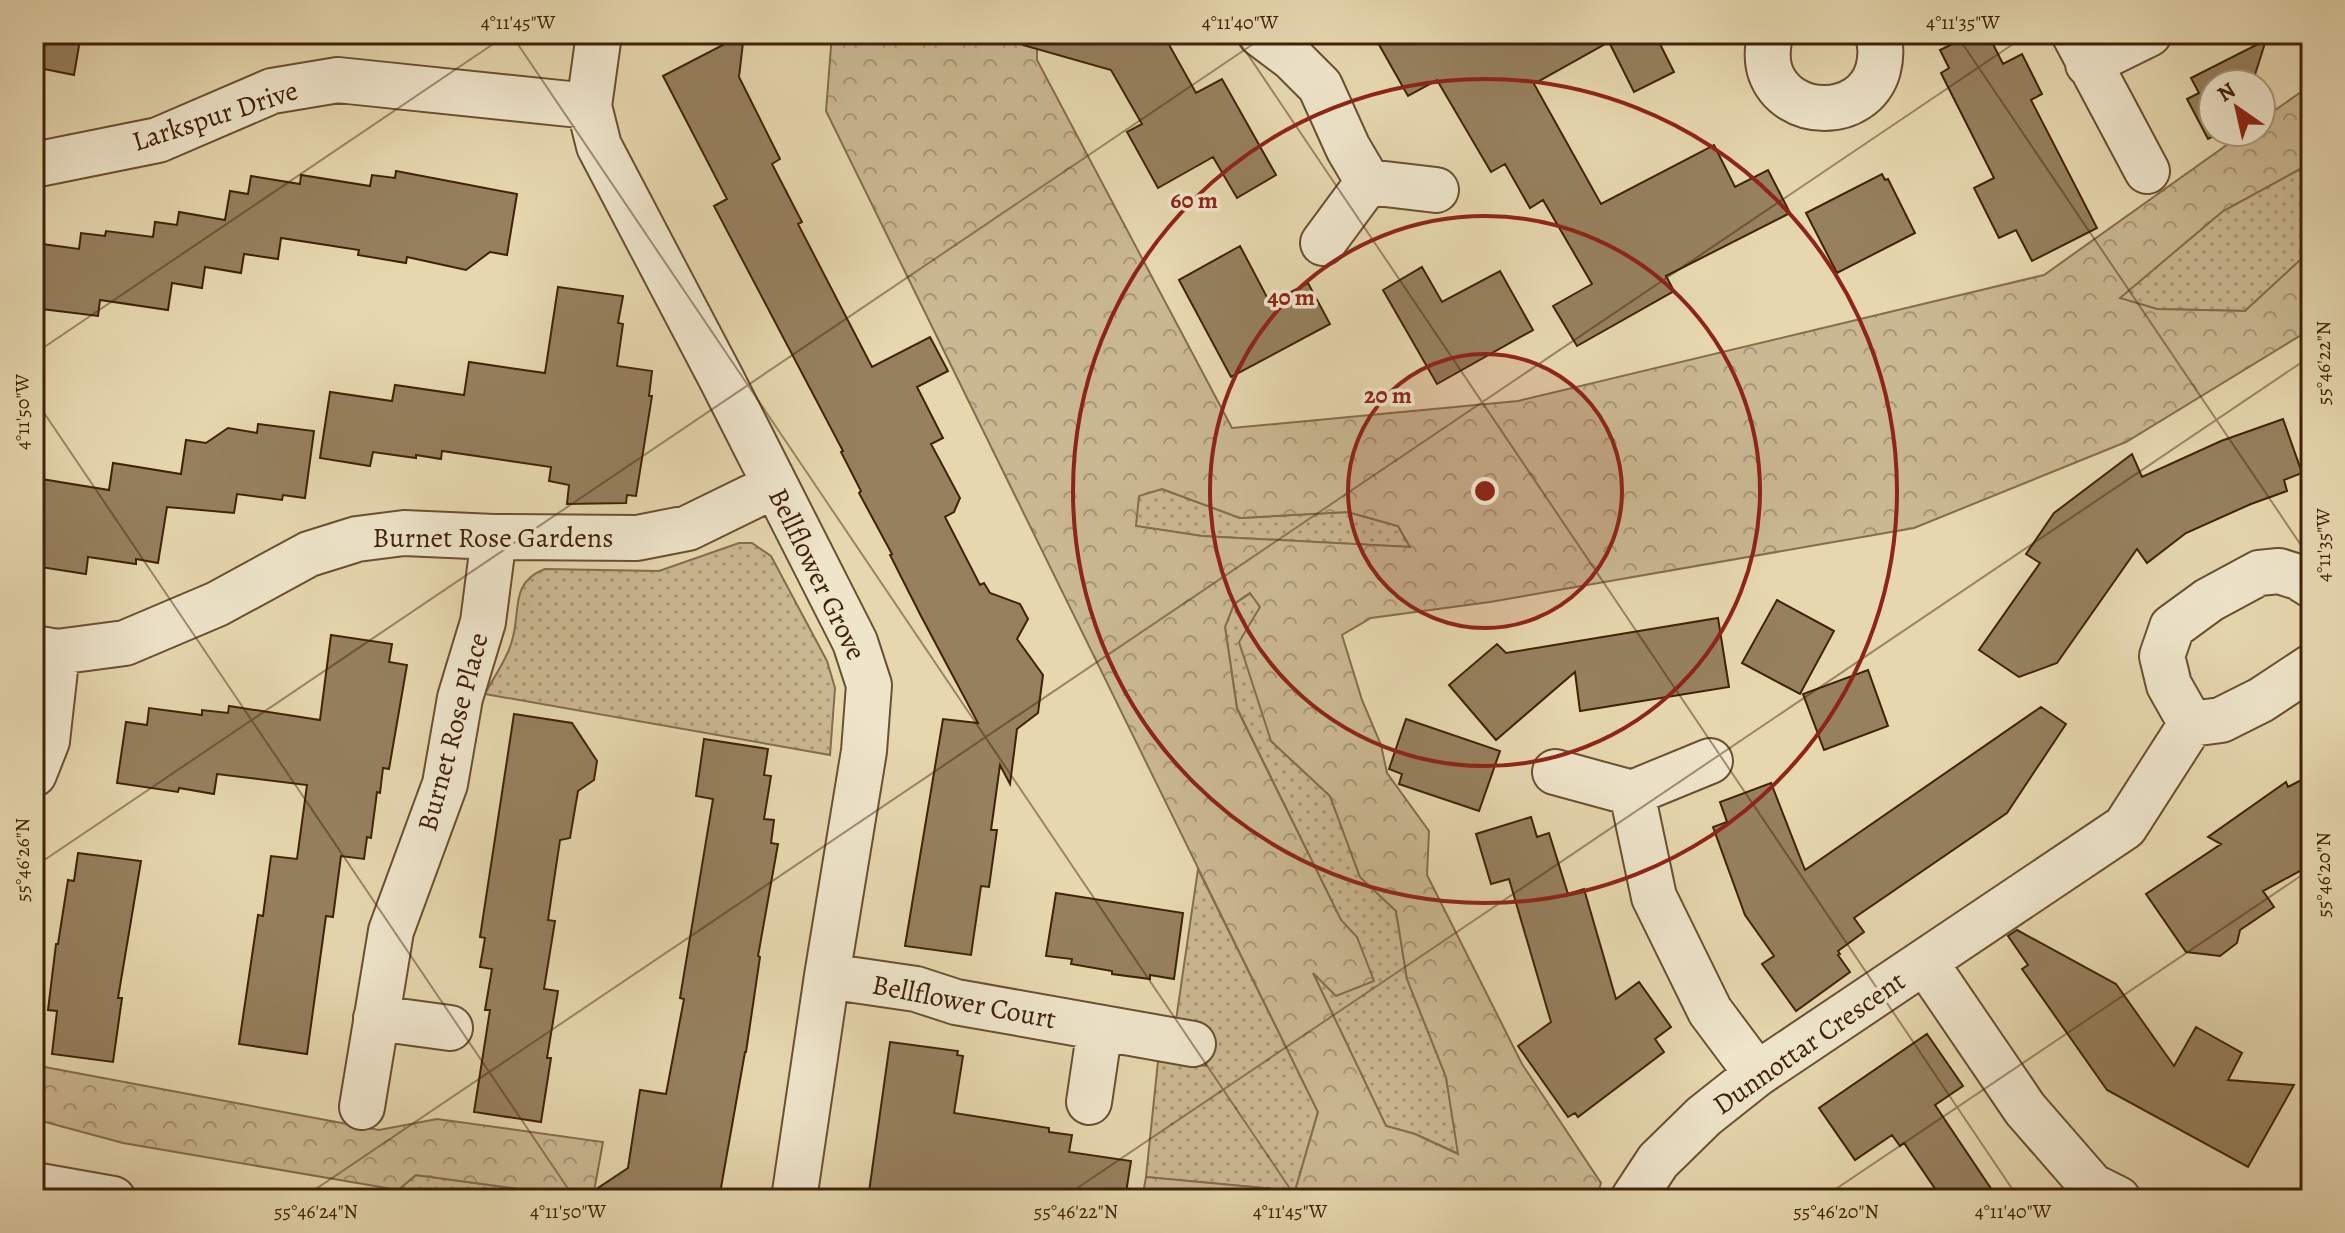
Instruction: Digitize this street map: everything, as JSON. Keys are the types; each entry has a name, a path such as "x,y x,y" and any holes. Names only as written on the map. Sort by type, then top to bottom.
{"street":[{"name":"Bellflower Grove","path":"599,34 589,106 599,146 855,642 869,685 864,751 794,1199"},
{"path":"1260,34 1292,58 1320,86 1348,148 1368,182"},
{"path":"1770,34 1767,52 1770,70 1779,87 1792,100 1810,108 1829,109 1847,105 1863,94 1875,79 1881,59 1877,34"},
{"path":"2147,171 2081,49 2149,34"},
{"name":"Larkspur Drive","path":"34,165 158,140 272,91 338,80 589,106"},
{"path":"1368,182 1436,190"},
{"path":"1323,243 1368,182"},
{"name":"Burnet Rose Gardens","path":"46,650 125,643 217,604 309,554 357,539 404,533 637,538 688,528 774,486"},
{"name":"Burnet Rose Place","path":"362,1107 391,931 445,784 460,698 483,622 494,537"},
{"path":"2311,585 2279,571 2259,573 2209,600 2172,627 2162,656 2169,685 2191,724 2221,720 2261,700 2311,667"},
{"path":"34,774 47,741 46,650"},
{"name":"Dunnottar Crescent","path":"1633,1199 1658,1161 1704,1116 1757,1074 2125,827 2191,724"},
{"path":"1555,772 1632,793 1710,761"},
{"path":"1632,793 1654,897 1710,1011 1757,1074"},
{"name":"Dunnottar Crescent","path":"1925,962 2025,1109 2092,1186 2118,1199"},
{"name":"Bellflower Court","path":"827,976 916,989 956,1002 1193,1044"},
{"path":"376,1018 450,1028"},
{"path":"1089,1102 1100,1028"},
{"path":"34,1185 98,1198"}],"green space":[{"path":"832,34 1037,34 1037,60 1232,428 1518,401 2044,275 2223,148 2277,148 2277,109 2311,85 2311,163 2223,211 2120,298 2157,309 2245,311 2311,250 2311,329 2126,442 1914,528 1490,602 1371,618 1342,635 1362,700 1381,745 1387,773 1429,831 1427,875 1522,1064 1601,1183 1596,1199 1142,1199 1146,1177 1295,1191 1318,1112 826,111","holes":["1162,489 1240,518 1348,512 1398,526 1410,547 1202,536 1136,526 1139,496","1250,593 1260,607 1239,642 1271,741 1330,796 1360,877 1396,911 1407,979 1446,1077 1458,1154 1415,1134 1386,1126 1313,973 1336,996 1374,981 1357,937 1341,920 1237,709 1225,627 1234,604"]},
{"path":"2311,163 2311,250 2245,311 2157,309 2119,298 2223,211"},
{"path":"1162,489 1240,518 1348,512 1398,526 1410,547 1202,536 1135,526 1139,495"},
{"path":"739,543 752,543 771,556 827,661 835,688 830,755 485,694 511,644 518,600 526,582 533,575 545,569 659,571"},
{"path":"1251,593 1260,607 1271,741 1330,796 1360,877 1396,911 1407,979 1446,1077 1459,1154 1415,1134 1386,1126 1311,969 1341,920 1237,708 1225,627 1234,604"},
{"path":"1198,869 1318,1112 1295,1191 1146,1177 1158,1061 1206,1066 1210,1032 1175,1027"},
{"path":"34,1065 379,1130 437,1119 603,1142 593,1197 600,1199 562,1199 557,1194 416,1175 398,1190 123,1143 34,1119"},
{"path":"416,1175 557,1194 562,1199 460,1199 398,1190"}],"building":[{"path":"34,34 81,34 74,75 34,67"},
{"path":"744,34 739,77 780,159 772,164 802,222 798,224 872,367 930,337 948,371 917,387 943,438 931,444 960,498 954,512 945,517 980,585 984,583 990,593 1020,604 1028,619 1017,639 1043,675 1038,713 1017,729 1010,784 1000,765 991,830 997,830 989,887 981,886 971,955 905,946 943,719 978,723 859,493 861,491 843,451 714,206 727,199 663,76"},
{"path":"1024,34 1163,34 1196,93 1222,79 1276,175 1237,198 1213,157 1158,188 1127,132 1142,124 1111,70 1023,45"},
{"path":"1373,34 1655,34 1674,72 1634,92 1609,42 1534,84 1601,204 1714,145 1735,187 1768,170 1790,213 1666,276 1674,291 1577,346 1553,306 1592,284 1543,200 1530,208 1505,164 1491,172 1437,80 1408,96"},
{"path":"1973,34 1988,34 2003,64 2022,54 2042,94 2031,100 2097,228 2032,261 2016,230 1999,238 1974,188 1994,178 1941,73 1949,68 1940,50"},
{"path":"2266,40 2257,68 2211,68"},
{"path":"2197,75 2197,89 2191,78"},
{"path":"2197,94 2197,118 2187,99"},
{"path":"396,171 517,194 507,255 490,252 466,270 407,257 406,263 358,255 359,250 281,238 278,259 244,254 241,273 205,267 202,288 172,283 168,310 100,300 98,316 34,308 34,243 79,249 81,233 105,236 106,231 153,237 155,222 177,225 179,212 225,220 230,191 248,194 251,176 300,184 301,175 370,186 372,175 395,178"},
{"path":"1882,174 1885,180 1888,179 1915,233 1837,273 1806,213"},
{"path":"1240,246 1270,303 1308,283 1330,324 1231,377 1179,280"},
{"path":"1422,267 1442,302 1500,271 1533,330 1437,384 1383,290"},
{"path":"558,287 623,296 618,323 623,324 617,366 652,371 649,396 652,396 636,496 627,495 626,503 567,504 569,485 549,481 551,467 442,451 441,459 373,452 370,466 320,458 330,392 392,401 395,385 464,395 469,362 545,373"},
{"path":"2283,419 2302,473 2284,480 2287,491 2186,533 2147,563 2137,549 2057,663 2019,677 1979,650 2040,563 2026,554 2054,513 2132,454 2142,477 2221,441"},
{"path":"258,424 314,431 305,498 283,495 282,500 237,494 234,513 167,507 158,563 136,559 136,564 88,557 86,574 34,566 34,521 41,479 109,490 113,463 181,474 186,440 206,443 228,428 257,433"},
{"path":"1777,600 1834,631 1800,694 1742,663"},
{"path":"1718,618 1729,687 1580,711 1575,672 1496,740 1449,685 1497,644 1506,653"},
{"path":"331,635 392,644 389,662 407,665 389,769 383,768 371,838 367,837 364,859 341,856 333,917 326,916 307,1054 239,1044 258,915 263,916 271,856 297,859 307,785 217,774 214,794 117,783 126,722 147,725 149,708 202,715 202,710 228,713 229,706 320,720"},
{"path":"1868,670 1888,726 1824,750 1803,694"},
{"path":"2041,707 2066,724 2007,813 1854,918 1864,932 1838,951 1850,972 1796,1011 1762,964 1774,956 1745,915 1713,827 1727,822 1720,802 1771,783 1805,870"},
{"path":"514,714 572,723 597,761 594,780 578,791 570,838 560,840 548,920 555,921 544,989 558,991 541,1122 474,1112 490,1010 485,1010 492,969 480,967 485,938 480,937"},
{"path":"1406,719 1500,751 1479,811 1399,784 1402,774 1389,769"},
{"path":"704,739 768,749 764,775 771,776 764,819 774,820 771,843 778,844 758,956 746,1052 719,1199 659,1199 595,1190 628,1168 640,1090 666,1094 684,999 680,998 713,799 696,796"},
{"path":"2311,775 2311,865 2263,891 2274,907 2240,930 2237,943 2220,956 2186,952 2146,894 2221,844 2208,837 2286,782 2288,787"},
{"path":"1531,817 1537,837 1549,833 1568,894 1584,889 1616,999 1639,982 1671,1027 1655,1039 1664,1052 1578,1117 1575,1113 1568,1117 1518,1046 1551,1022 1509,879 1491,884 1476,834"},
{"path":"78,853 141,861 118,998 122,998 113,1062 52,1054 57,1011 48,1010 56,944 68,880 74,881"},
{"path":"1056,893 1183,913 1174,979 1112,974 1112,971 1071,964 1072,959 1046,956"},
{"path":"2017,930 2116,984 2174,1066 2196,1027 2242,1053 2228,1080 2294,1085 2248,1167 2107,1090 2022,969 2028,965 2008,936"},
{"path":"1927,1034 1963,1086 1935,1105 1998,1199 1942,1199 1904,1143 1900,1146 1892,1135 1855,1160 1819,1108"},
{"path":"890,1042 958,1051 957,1055 963,1056 954,1113 1049,1128 1049,1132 1072,1135 1069,1152 1131,1161 1125,1199 868,1199"}]}
